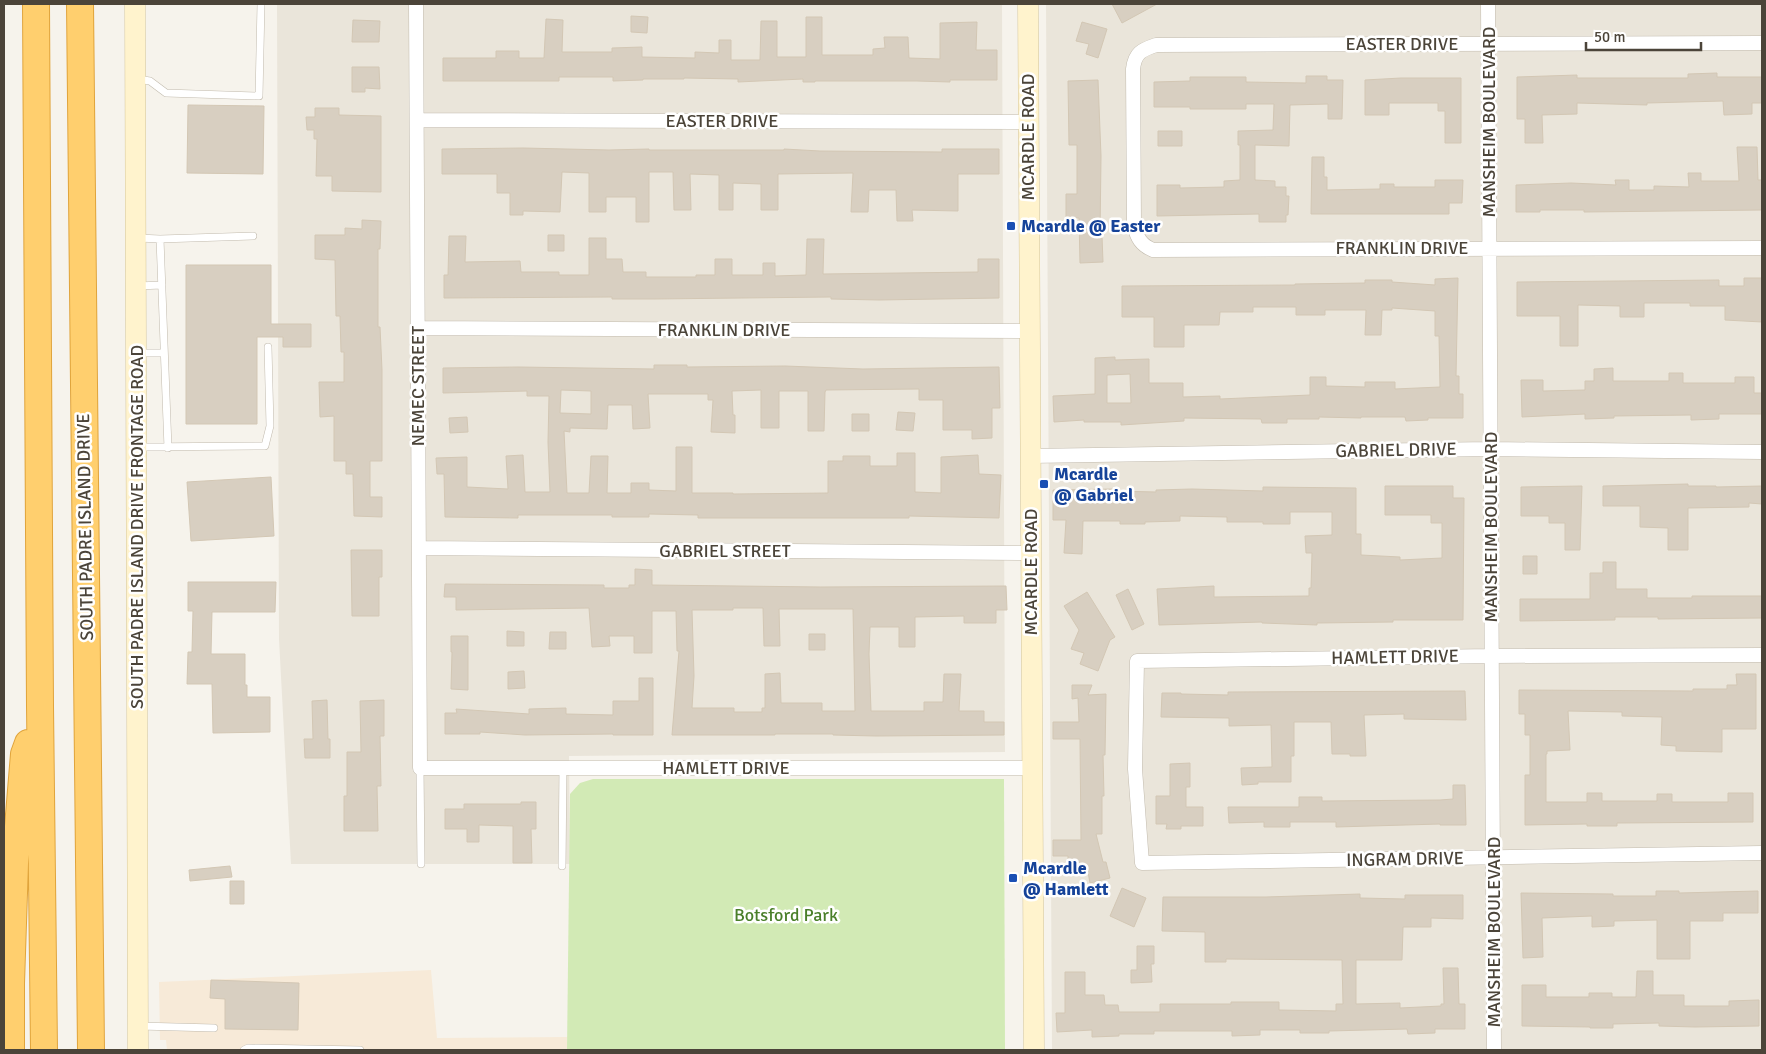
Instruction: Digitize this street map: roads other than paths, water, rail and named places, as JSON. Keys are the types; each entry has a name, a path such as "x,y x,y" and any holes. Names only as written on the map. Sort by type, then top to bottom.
{"highway":[{"path":"36,4 44,1050"},
{"name":"SOUTH PADRE ISLAND DRIVE","path":"80,4 91,1050"},
{"path":"82,255 96,4"},
{"path":"11,1050 15,863 24,754 40,706"}],"main road":[{"name":"SOUTH PADRE ISLAND DRIVE FRONTAGE ROAD","path":"135,4 138,1050"},
{"name":"MCARDLE ROAD","path":"1028,4 1034,1050"}],"street":[{"name":"NEMEC STREET","path":"416,4 420,768"},
{"name":"MANSHEIM BOULEVARD","path":"1488,4 1494,1050"},
{"name":"EASTER DRIVE","path":"1133,147 1134,60 1145,49 1156,45 1762,43"},
{"name":"EASTER DRIVE","path":"417,120 1028,122"},
{"name":"FRANKLIN DRIVE","path":"1133,147 1134,225 1137,236 1143,246 1153,250 1762,248"},
{"name":"FRANKLIN DRIVE","path":"418,328 1030,331"},
{"name":"GABRIEL DRIVE","path":"1030,456 1490,449 1762,452"},
{"name":"GABRIEL STREET","path":"419,548 1031,553"},
{"name":"HAMLETT DRIVE","path":"1134,769 1137,660 1762,655"},
{"name":"HAMLETT DRIVE","path":"420,768 1032,768"},
{"name":"INGRAM DRIVE","path":"1134,769 1142,863 1762,853"}],"lane":[{"path":"135,78 150,81 166,93 259,96 261,4"},
{"path":"136,238 253,236"},
{"path":"160,239 168,448"},
{"path":"136,286 162,285"},
{"path":"136,447 265,446 270,426 268,347"},
{"path":"136,353 164,353"},
{"path":"420,768 422,864"},
{"path":"562,866 563,768"},
{"path":"138,1026 214,1028"},
{"path":"244,1050 248,1048 360,1050"}],"place":[{"name":"Mcardle @ Easter","path":"1011,226"},
{"name":"Mcardle @ Gabriel","path":"1044,484"},
{"name":"Mcardle @ Hamlett","path":"1013,878"}],"park label":[{"name":"Botsford Park","path":"786,915"}]}
